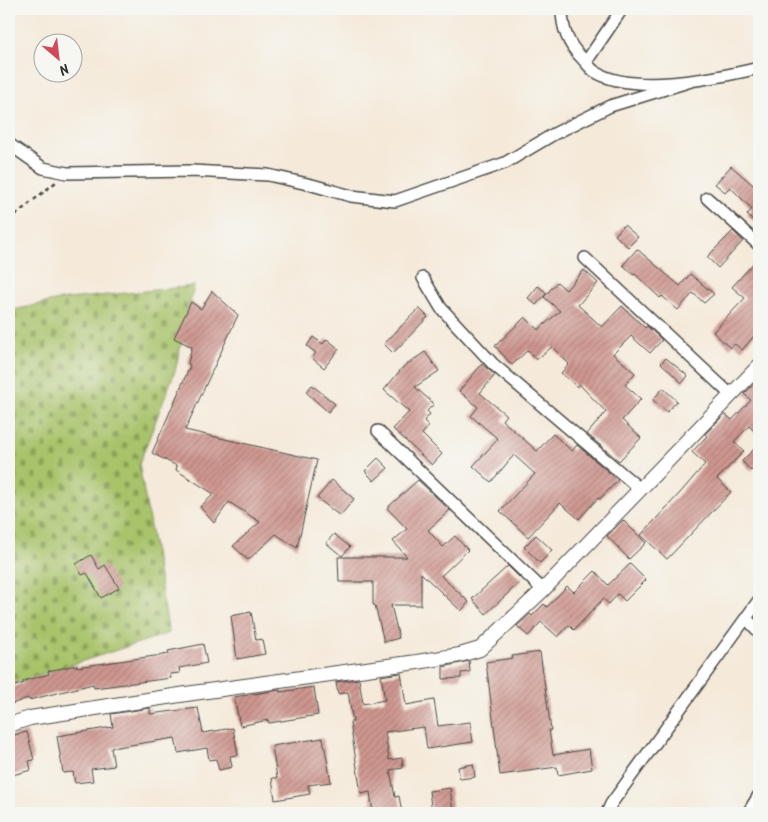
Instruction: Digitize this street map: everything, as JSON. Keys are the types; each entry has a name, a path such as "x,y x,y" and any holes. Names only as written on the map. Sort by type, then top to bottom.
{"street":[{"path":"562,9 562,24 577,54 594,70 620,81 652,84 691,81 733,75 759,68"},
{"path":"586,62 622,9"},
{"path":"9,144 43,168 67,173 192,171 268,175 351,196 395,202 505,163 554,134 610,106 691,81"},
{"path":"707,198 759,245"},
{"path":"586,258 731,395"},
{"path":"423,278 441,308 493,364 640,489"},
{"path":"9,725 30,718 97,707 460,655 480,649 543,590 759,366"},
{"path":"378,431 543,590"},
{"path":"607,813 611,804 759,600"},
{"path":"746,618 759,632"},
{"path":"748,813 759,795"}],"path":[{"path":"9,220 67,173"}],"green space":[{"path":"194,286 175,371 139,464 169,633 9,685 9,311 59,300"}],"building":[{"path":"731,166 759,190 759,226 747,215 752,209 730,187 725,192 715,184"},
{"path":"624,225 638,237 628,247 615,235"},
{"path":"733,231 743,241 718,268 707,257"},
{"path":"637,249 680,286 690,274 714,294 704,303 693,293 678,310 662,296 660,298 623,265"},
{"path":"759,257 759,330 742,350 735,344 730,348 713,332 745,298 732,287"},
{"path":"584,270 598,283 578,305 602,327 622,306 645,328 647,326 662,340 650,353 631,336 613,354 635,373 625,385 641,399 622,420 641,438 619,461 587,434 606,412 579,384 577,387 561,373 569,364 552,347 536,360 528,350 512,365 495,346 525,317 538,330 560,311 544,297 557,282 566,290"},
{"path":"538,286 547,293 536,305 528,298"},
{"path":"212,291 238,315 185,430 317,460 297,548 276,534 248,560 233,546 260,522 229,502 214,523 200,507 214,494 176,470 177,466 152,453 190,366 188,363 192,347 174,338 191,302 201,309"},
{"path":"419,308 428,317 393,353 384,344"},
{"path":"313,337 323,344 327,339 339,349 324,368 312,358 316,353 307,346"},
{"path":"425,352 439,371 415,387 434,404 427,411 430,414 424,421 429,426 422,434 442,454 432,465 393,429 409,412 384,390 403,367"},
{"path":"666,358 688,376 682,383 661,363"},
{"path":"482,364 495,375 480,393 506,415 502,420 537,451 553,434 572,451 577,445 618,480 579,519 560,503 528,537 500,511 535,474 514,455 491,482 473,466 498,439 471,416 478,407 459,391"},
{"path":"758,380 759,436 749,426 734,442 744,451 717,479 731,492 667,559 641,535 705,464 692,452 707,436 705,434 725,414 732,420 751,400 744,394"},
{"path":"312,385 335,404 328,412 306,392"},
{"path":"663,388 677,401 667,412 653,400"},
{"path":"759,444 759,463 751,471 742,461"},
{"path":"378,458 388,468 374,481 365,471"},
{"path":"332,480 354,499 340,516 317,498"},
{"path":"418,480 450,510 428,530 443,547 455,536 468,550 441,576 469,602 461,611 421,573 421,605 391,605 399,638 384,642 375,605 373,605 373,582 339,582 338,557 407,557 393,541 407,529 387,508"},
{"path":"623,520 646,543 629,559 607,536"},
{"path":"334,534 350,547 342,556 326,543"},
{"path":"536,535 552,550 540,563 524,547"},
{"path":"91,555 99,569 105,565 119,588 101,598 87,573 82,575 76,564"},
{"path":"630,564 646,580 625,601 618,594 609,604 603,599 574,630 569,625 558,637 541,622 528,636 517,626 530,614 532,616 544,604 547,607 567,586 574,592 595,571 608,585"},
{"path":"508,566 522,580 486,614 472,599"},
{"path":"251,612 256,640 262,639 265,654 237,659 231,616"},
{"path":"203,644 207,663 179,668 180,673 170,674 171,678 94,688 93,684 29,700 28,698 9,705 9,688 24,683 23,681 49,674 48,671 77,665 77,667 169,654 168,651"},
{"path":"540,652 553,755 589,749 592,769 558,775 557,767 500,775 486,662"},
{"path":"469,661 470,672 461,673 461,678 443,679 443,667"},
{"path":"401,673 406,705 434,700 438,726 470,722 473,742 427,749 424,727 385,732 389,760 402,758 403,768 390,770 395,797 399,796 402,813 373,813 370,792 361,794 350,722 353,722 348,692 338,694 336,682 359,679 363,704 385,700 381,676"},
{"path":"314,687 318,715 269,723 268,720 240,726 234,697"},
{"path":"150,708 150,714 198,708 203,733 233,728 238,755 230,756 232,767 219,770 216,759 209,760 207,748 178,753 175,738 111,748 114,766 91,769 93,781 75,783 73,772 63,773 57,736 113,727 111,714"},
{"path":"27,732 34,760 29,761 31,770 9,776 9,736"},
{"path":"323,738 331,782 308,785 310,794 275,800 272,778 277,778 272,746"},
{"path":"473,764 475,777 460,779 458,767"},
{"path":"450,788 453,813 432,813 429,791"}]}
